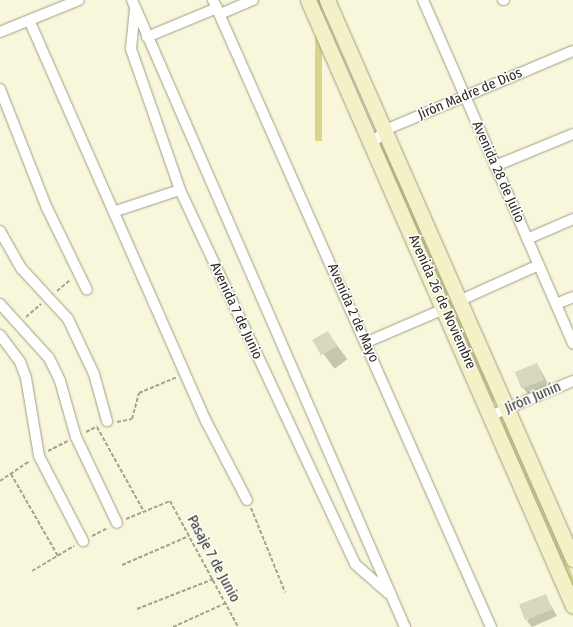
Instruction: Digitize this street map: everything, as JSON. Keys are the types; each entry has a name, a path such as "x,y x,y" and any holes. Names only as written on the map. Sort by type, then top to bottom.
{"main road":[{"name":"Avenida 26 de Noviembre","path":"308,0 492,415 573,606"},
{"name":"Avenida 26 de Noviembre","path":"327,0 461,300 573,559"}],"street":[{"path":"0,32 29,20 58,4 79,0"},
{"path":"147,37 217,8 253,0"},
{"name":"Avenida 28 de Julio","path":"423,0 573,344"},
{"name":"Avenida 7 de Junio","path":"135,2 147,37 405,627"},
{"name":"Avenida 7 de Junio","path":"135,2 131,49 180,190 355,564 390,595"},
{"name":"Avenida 2 de Mayo","path":"217,8 367,342 490,627"},
{"path":"29,20 116,211 206,421 247,500"},
{"name":"Jirón Madre de Dios","path":"372,144 385,130 573,51"},
{"path":"0,89 46,206 87,290"},
{"path":"496,166 573,134"},
{"path":"116,211 180,190"},
{"path":"527,239 573,219"},
{"path":"0,231 21,268 68,319 94,374 107,421"},
{"path":"461,300 539,265"},
{"path":"556,304 573,297"},
{"path":"0,304 49,358 60,381 76,437 117,524"},
{"path":"367,342 444,309"},
{"path":"0,335 20,362 26,378 39,456 83,541"},
{"name":"Jirón Junín","path":"492,415 573,381"}],"path":[{"path":"32,571 83,541 143,510 97,427"},
{"path":"0,481 39,456"},
{"path":"11,474 58,556"},
{"path":"247,500 285,592"},
{"name":"Pasaje 7 de Junio","path":"143,510 170,501 214,579 238,627"},
{"path":"122,565 190,536"},
{"path":"137,609 214,579"},
{"path":"173,627 226,603"}],"shaded area":[{"path":"315,0 322,0 322,141 315,141"},
{"path":"383,140 498,399 493,401 378,142"},
{"path":"504,417 573,576 573,592 497,419"}],"building":[{"path":"328,331 337,347 321,355 312,340"},
{"path":"537,363 544,380 521,389 515,372"},
{"path":"546,594 552,610 525,620 519,604"}]}
